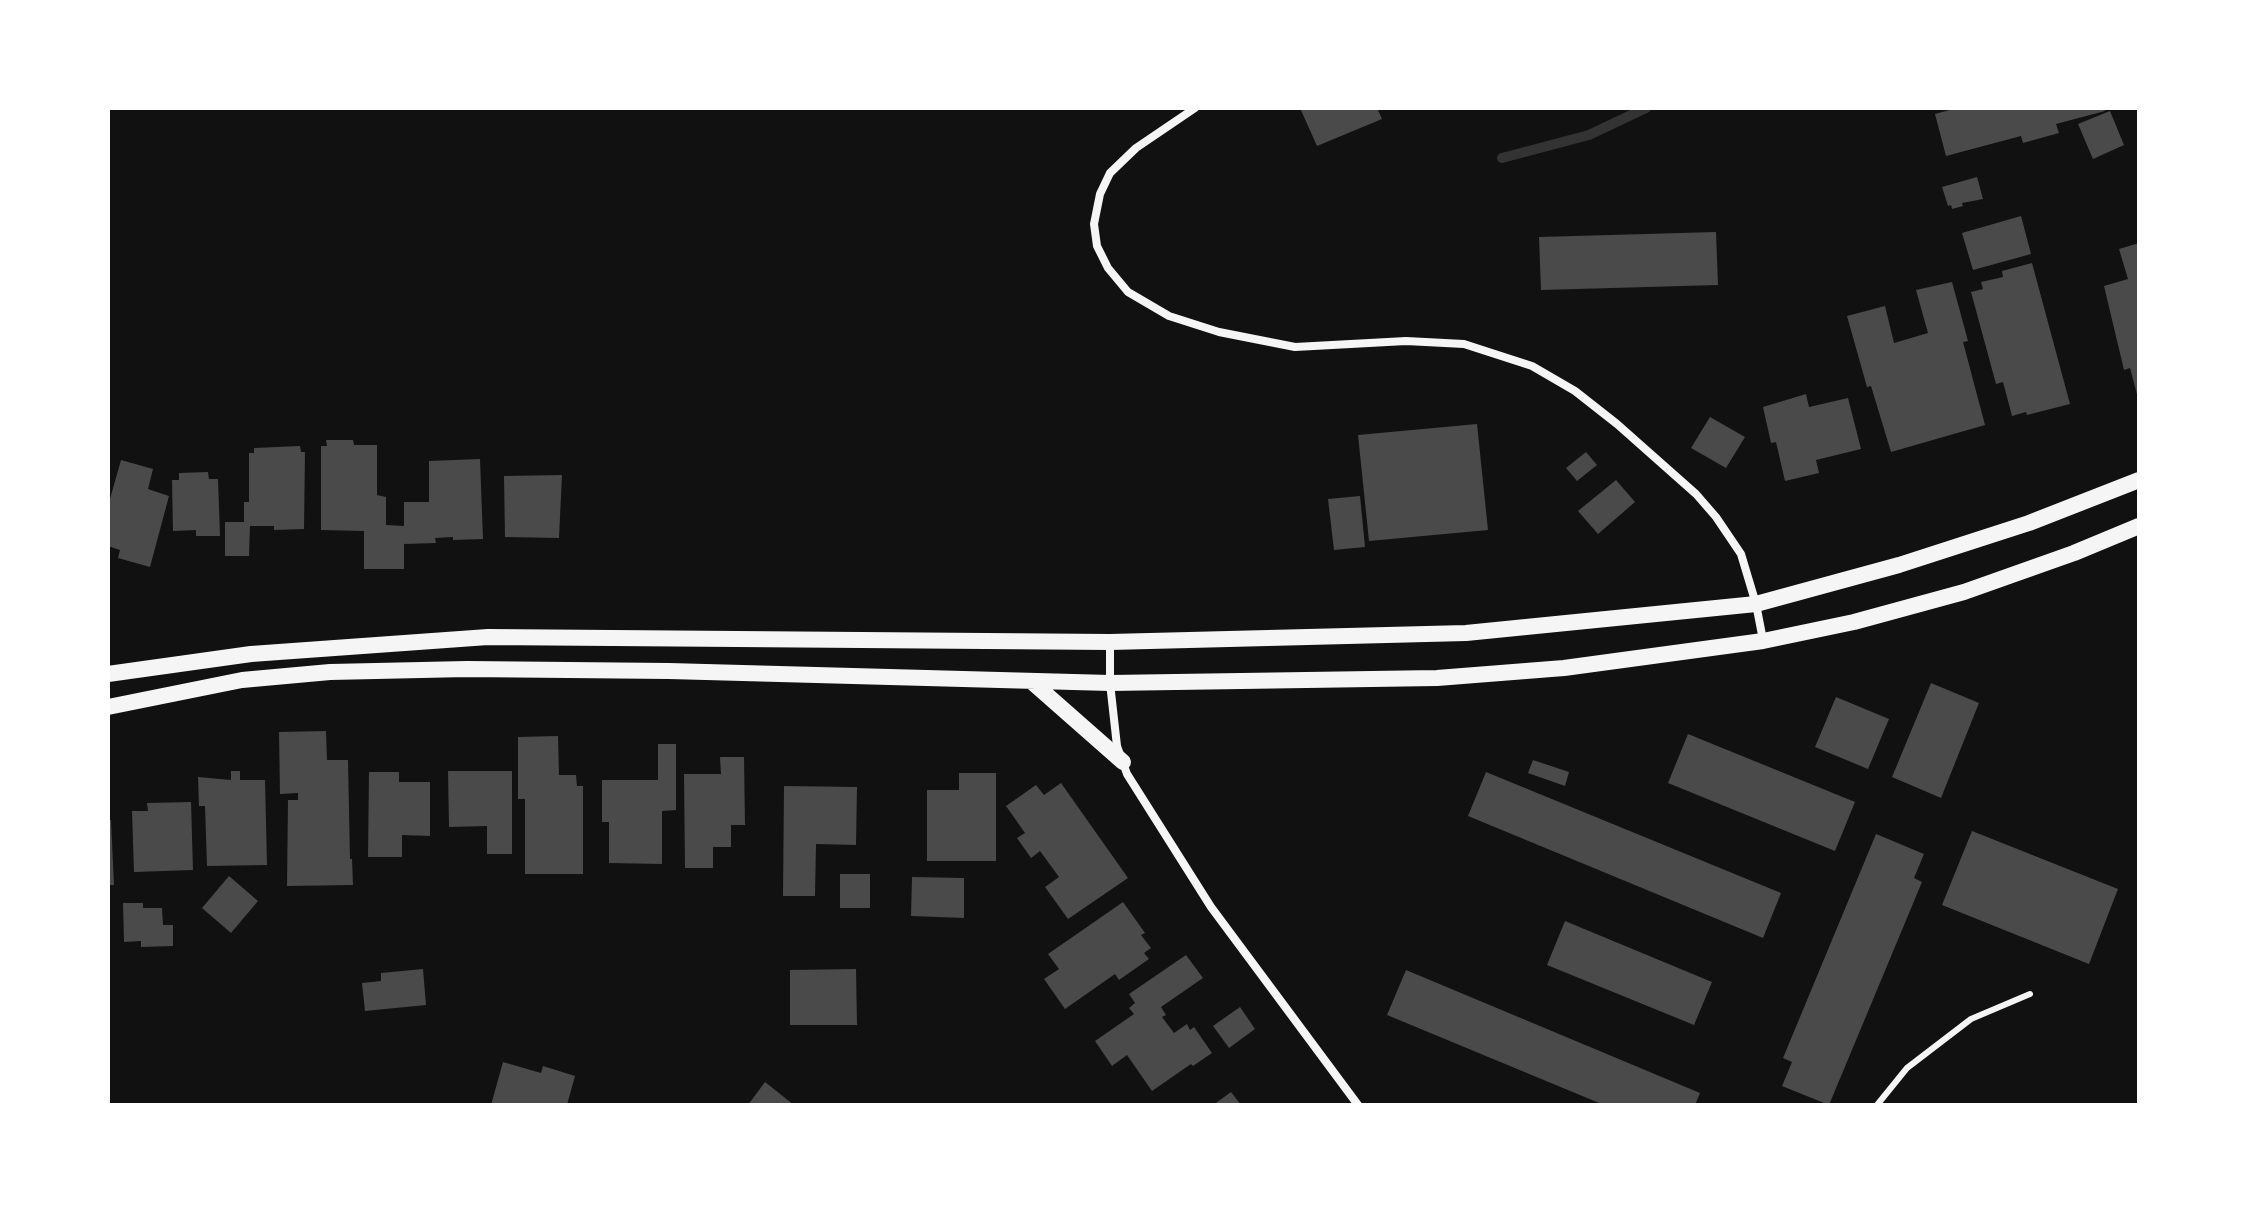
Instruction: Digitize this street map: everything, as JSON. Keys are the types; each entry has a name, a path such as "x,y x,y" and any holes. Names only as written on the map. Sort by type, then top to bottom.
{"main road":[{"path":"108,674 251,654 488,637 1110,642 1466,633 1756,604 1899,565 2029,523 2139,480"},
{"path":"108,707 242,680 330,672 622,671 1110,683 1437,678 1564,668 1763,641 1854,622 1964,592 2139,526"},
{"path":"1031,681 1123,762"}],"street":[{"path":"1195,108 1136,148 1110,173 1100,194 1094,224 1097,246 1108,268 1128,292 1169,316 1219,332 1295,347 1406,341 1464,344 1532,366 1575,391 1696,494 1733,539 1741,554 1763,641"},
{"path":"1110,642 1110,683 1117,746 1127,774 1211,907 1358,1105"}],"lane":[{"path":"1877,1105 1907,1068 1971,1019 2030,994"}],"building":[{"path":"1300,108 1377,108 1382,119 1317,146"},
{"path":"1957,108 2104,108 2105,111 2056,124 2059,133 2023,143 2021,136 1946,156 1935,114"},
{"path":"2110,111 2124,145 2093,159 2078,124"},
{"path":"1977,177 1983,199 1962,203 1963,206 1952,209 1951,205 1948,206 1942,187"},
{"path":"2021,216 2031,254 1973,270 1962,233"},
{"path":"1716,232 1718,285 1541,290 1539,237"},
{"path":"2139,243 2138,398 2130,368 2124,370 2104,286 2128,279 2119,249"},
{"path":"2032,263 2070,404 2012,416 2003,382 1996,384 1971,292 1983,289 1981,282 2003,277 2002,271"},
{"path":"1952,282 1968,341 1963,342 1985,425 1891,452 1871,386 1867,387 1847,316 1885,306 1894,343 1928,333 1916,290"},
{"path":"1806,394 1809,407 1848,398 1861,449 1816,460 1819,473 1785,481 1776,442 1771,443 1763,407"},
{"path":"1710,417 1745,437 1726,468 1691,448"},
{"path":"1477,424 1488,530 1369,541 1358,435"},
{"path":"326,440 353,440 354,445 377,445 377,495 386,497 386,525 404,526 404,502 429,502 429,461 480,459 483,539 435,538 436,543 404,544 404,569 364,569 364,531 321,530 321,446 327,446"},
{"path":"300,446 301,452 305,452 304,529 274,530 274,526 250,526 249,556 225,556 225,522 244,522 244,502 249,502 249,453 254,453 254,448"},
{"path":"1586,452 1597,465 1577,481 1566,468"},
{"path":"121,460 153,469 148,489 169,496 150,567 118,558 120,550 108,546 108,506"},
{"path":"208,472 209,479 218,479 220,536 196,536 196,530 173,531 172,480 179,480 179,473"},
{"path":"562,475 559,538 505,537 504,476"},
{"path":"1616,480 1635,502 1598,534 1578,511"},
{"path":"1360,496 1365,547 1334,550 1328,499"},
{"path":"1931,683 1979,703 1941,798 1892,777"},
{"path":"1836,697 1889,719 1868,769 1815,747"},
{"path":"326,731 327,760 348,760 353,885 287,886 288,800 298,800 298,793 280,794 279,732"},
{"path":"1688,734 1855,802 1835,851 1668,783"},
{"path":"558,736 559,775 576,775 577,786 583,786 583,874 525,874 525,799 518,799 518,737"},
{"path":"658,744 676,744 676,810 662,811 662,864 609,863 609,822 602,822 602,780 658,780"},
{"path":"720,757 744,757 745,825 731,825 731,847 713,847 713,868 685,868 684,774 721,774"},
{"path":"1533,760 1569,772 1565,786 1528,773"},
{"path":"231,771 240,771 240,780 265,780 267,865 207,866 205,806 199,806 198,777 231,780"},
{"path":"448,771 512,771 512,854 487,854 487,826 449,827"},
{"path":"369,772 399,772 399,782 430,782 430,836 402,835 402,857 368,857"},
{"path":"1486,772 1781,893 1763,938 1468,816"},
{"path":"959,773 996,773 996,861 927,861 927,790 959,790"},
{"path":"1061,783 1128,878 1068,919 1045,887 1059,877 1040,851 1031,858 1017,838 1025,833 1006,806 1036,785 1044,795"},
{"path":"784,786 857,787 856,845 816,844 815,896 783,896"},
{"path":"191,802 193,870 134,872 132,811 148,811 147,803"},
{"path":"108,820 111,820 114,885 108,885"},
{"path":"1972,831 2118,889 2089,964 1942,905"},
{"path":"1876,834 1924,854 1914,878 1922,882 1829,1105 1782,1086 1792,1062 1783,1058"},
{"path":"840,874 870,874 870,908 840,908"},
{"path":"229,876 258,901 231,933 202,908"},
{"path":"912,877 964,878 964,918 911,916"},
{"path":"1123,902 1145,933 1141,935 1151,948 1144,953 1149,959 1119,980 1115,974 1065,1009 1044,979 1059,969 1048,954"},
{"path":"123,903 143,903 143,908 162,908 163,925 173,925 173,946 141,947 141,941 124,942"},
{"path":"1565,921 1712,982 1694,1025 1547,965"},
{"path":"1186,955 1203,978 1161,1007 1166,1015 1162,1017 1174,1033 1187,1024 1190,1030 1194,1027 1212,1053 1152,1091 1127,1055 1112,1066 1095,1041 1134,1014 1129,1008 1135,1003 1129,994"},
{"path":"423,969 426,1005 365,1011 362,983 381,981 381,973"},
{"path":"856,969 857,1025 790,1025 790,970"},
{"path":"1406,970 1700,1093 1695,1105 1604,1105 1387,1015"},
{"path":"1240,1007 1255,1029 1229,1048 1213,1026"},
{"path":"503,1062 541,1073 543,1066 575,1076 567,1105 491,1105"},
{"path":"765,1082 794,1105 748,1105"},
{"path":"1231,1092 1241,1105 1213,1105"}],"waterway":[{"path":"1502,158 1589,135 1646,108"}]}
